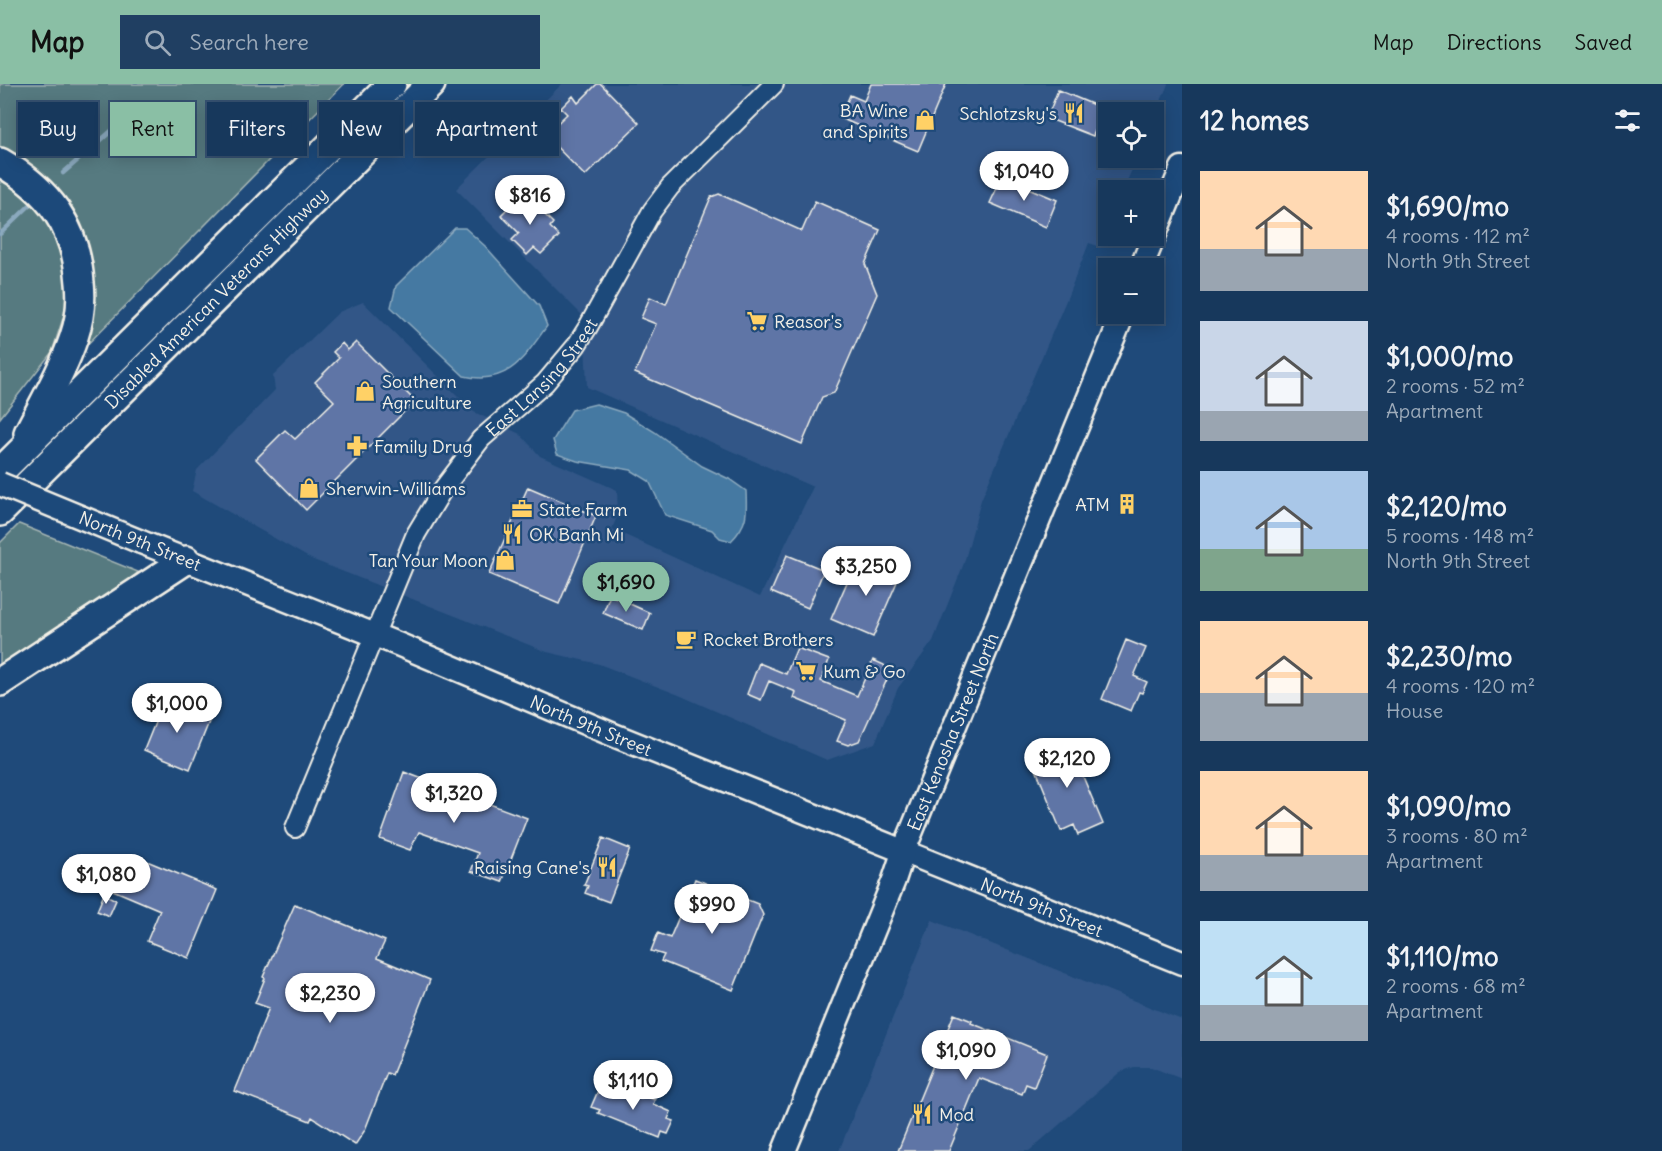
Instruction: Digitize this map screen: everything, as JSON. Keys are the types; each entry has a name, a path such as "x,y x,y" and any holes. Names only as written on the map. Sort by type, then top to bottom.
{"highway":[{"name":"Disabled American Veterans Highway","path":"0,472 392,84"},
{"name":"Disabled American Veterans Highway","path":"0,512 431,84"},
{"path":"0,162 35,186 50,201 65,224 78,262 81,297 74,338 20,452"},
{"path":"0,682 186,560"}],"main road":[{"path":"1146,258 1182,168"},
{"name":"East Kenosha Street North","path":"784,1151 1119,324"},
{"name":"North 9th Street","path":"0,484 611,734 1182,963"}],"street":[{"name":"East Lansing Street","path":"295,828 416,534 443,489 482,439 545,383 576,346 652,211 670,188 774,84"}],"shaded area":[{"path":"562,84 1168,84 1161,102 1098,102 1098,168 1133,168 1127,180 1098,180 1098,246 1089,243 981,500 964,563 933,641 898,688 875,743 827,760 679,695 599,664 547,652 311,559 192,491 197,470 275,390 273,376 339,312 363,302 474,412 520,434 540,456 617,490 618,514 612,529 760,597 813,487 587,387 584,317 456,189 489,156 559,156 559,102 544,102"},
{"path":"455,228 465,228 485,246 539,306 547,326 522,359 504,373 492,377 464,376 391,307 396,286"},
{"path":"596,404 624,413 702,466 729,479 746,491 745,518 737,535 731,541 720,538 712,530 665,515 649,481 631,470 577,461 557,454 553,440 572,410"},
{"path":"932,920 1182,1020 1182,1079 1151,1067 1134,1067 1120,1072 1029,1151 839,1151"}],"green space":[{"path":"0,84 344,84 326,102 319,102 319,109 307,122 307,102 207,102 207,156 273,156 72,360 85,260 0,155"},
{"path":"0,180 20,191 48,222 68,270 65,312 52,352 0,418"},
{"path":"19,524 138,572 127,584 0,668 0,543"}],"building":[{"path":"597,84 601,84 639,123 585,176 559,149 559,122 567,114 561,108 573,96 578,103"},
{"path":"871,84 946,84 918,151 840,118 850,95 864,101"},
{"name":"Schlotzsky's","path":"1058,90 1098,107 1098,124 1093,136 1047,118"},
{"path":"1002,177 1057,200 1046,227 990,203"},
{"path":"523,193 553,223 550,227 559,236 541,254 534,248 527,255 512,240 519,233 501,215"},
{"name":"Reasor's","path":"719,194 802,231 815,201 880,230 865,264 877,294 834,393 822,397 802,444 635,373 656,324 641,318 650,297 666,304 711,197"},
{"path":"356,342 415,401 306,510 256,459 285,430 295,439 334,401 315,382 339,358 333,352 342,343 348,350"},
{"path":"528,487 596,516 559,604 489,574"},
{"path":"787,555 824,570 808,608 771,592"},
{"path":"858,557 900,575 873,637 831,619"},
{"path":"610,595 650,613 643,630 603,613"},
{"path":"1126,640 1146,648 1134,676 1147,682 1142,693 1139,692 1131,711 1102,699"},
{"name":"Kum & Go","path":"797,648 829,660 821,681 857,696 873,660 884,665 889,675 859,741 848,745 837,741 846,720 794,698 796,692 769,681 761,700 747,694 759,663 786,674"},
{"path":"165,698 211,717 190,769 144,750"},
{"path":"1068,741 1103,824 1078,835 1074,825 1061,831 1031,757"},
{"path":"404,772 527,818 502,882 471,871 478,853 419,832 410,850 380,839"},
{"name":"Raising Cane's","path":"603,838 630,849 609,902 585,893 588,886 584,885"},
{"path":"142,859 217,890 189,958 147,941 160,910 113,890 120,873 134,879"},
{"path":"695,879 758,904 763,915 733,990 661,961 664,955 651,951 658,933 670,938"},
{"path":"104,894 116,900 109,916 97,911"},
{"path":"295,904 385,941 377,958 430,980 392,1075 387,1073 365,1130 355,1145 312,1117 310,1121 235,1091 269,1008 255,1003 265,978 263,977"},
{"path":"954,1014 1047,1054 1034,1087 1026,1084 1022,1094 979,1078 949,1151 898,1151"},
{"path":"601,1084 609,1087 610,1085 641,1098 642,1095 655,1100 653,1104 671,1112 668,1119 674,1121 668,1134 662,1132 660,1138 598,1113 600,1110 591,1107"}],"waterway":[{"path":"63,173 110,132"},
{"path":"0,234 29,206"}],"place":[{"name":"Schlotzsky's","path":"1074,113"},
{"name":"BA Wine and Spirits","path":"925,120"},
{"name":"Reasor's","path":"757,321"},
{"name":"Southern Agriculture","path":"365,391"},
{"name":"Family Drug","path":"357,446"},
{"name":"Sherwin-Williams","path":"309,488"},
{"name":"ATM","path":"1127,504"},
{"name":"State Farm","path":"522,509"},
{"name":"OK Banh Mi","path":"512,534"},
{"name":"Tan Your Moon","path":"505,560"},
{"name":"Rocket Brothers","path":"686,639"},
{"name":"Kum & Go","path":"806,671"},
{"name":"Raising Cane's","path":"607,867"},
{"name":"Mod","path":"922,1114"}]}
